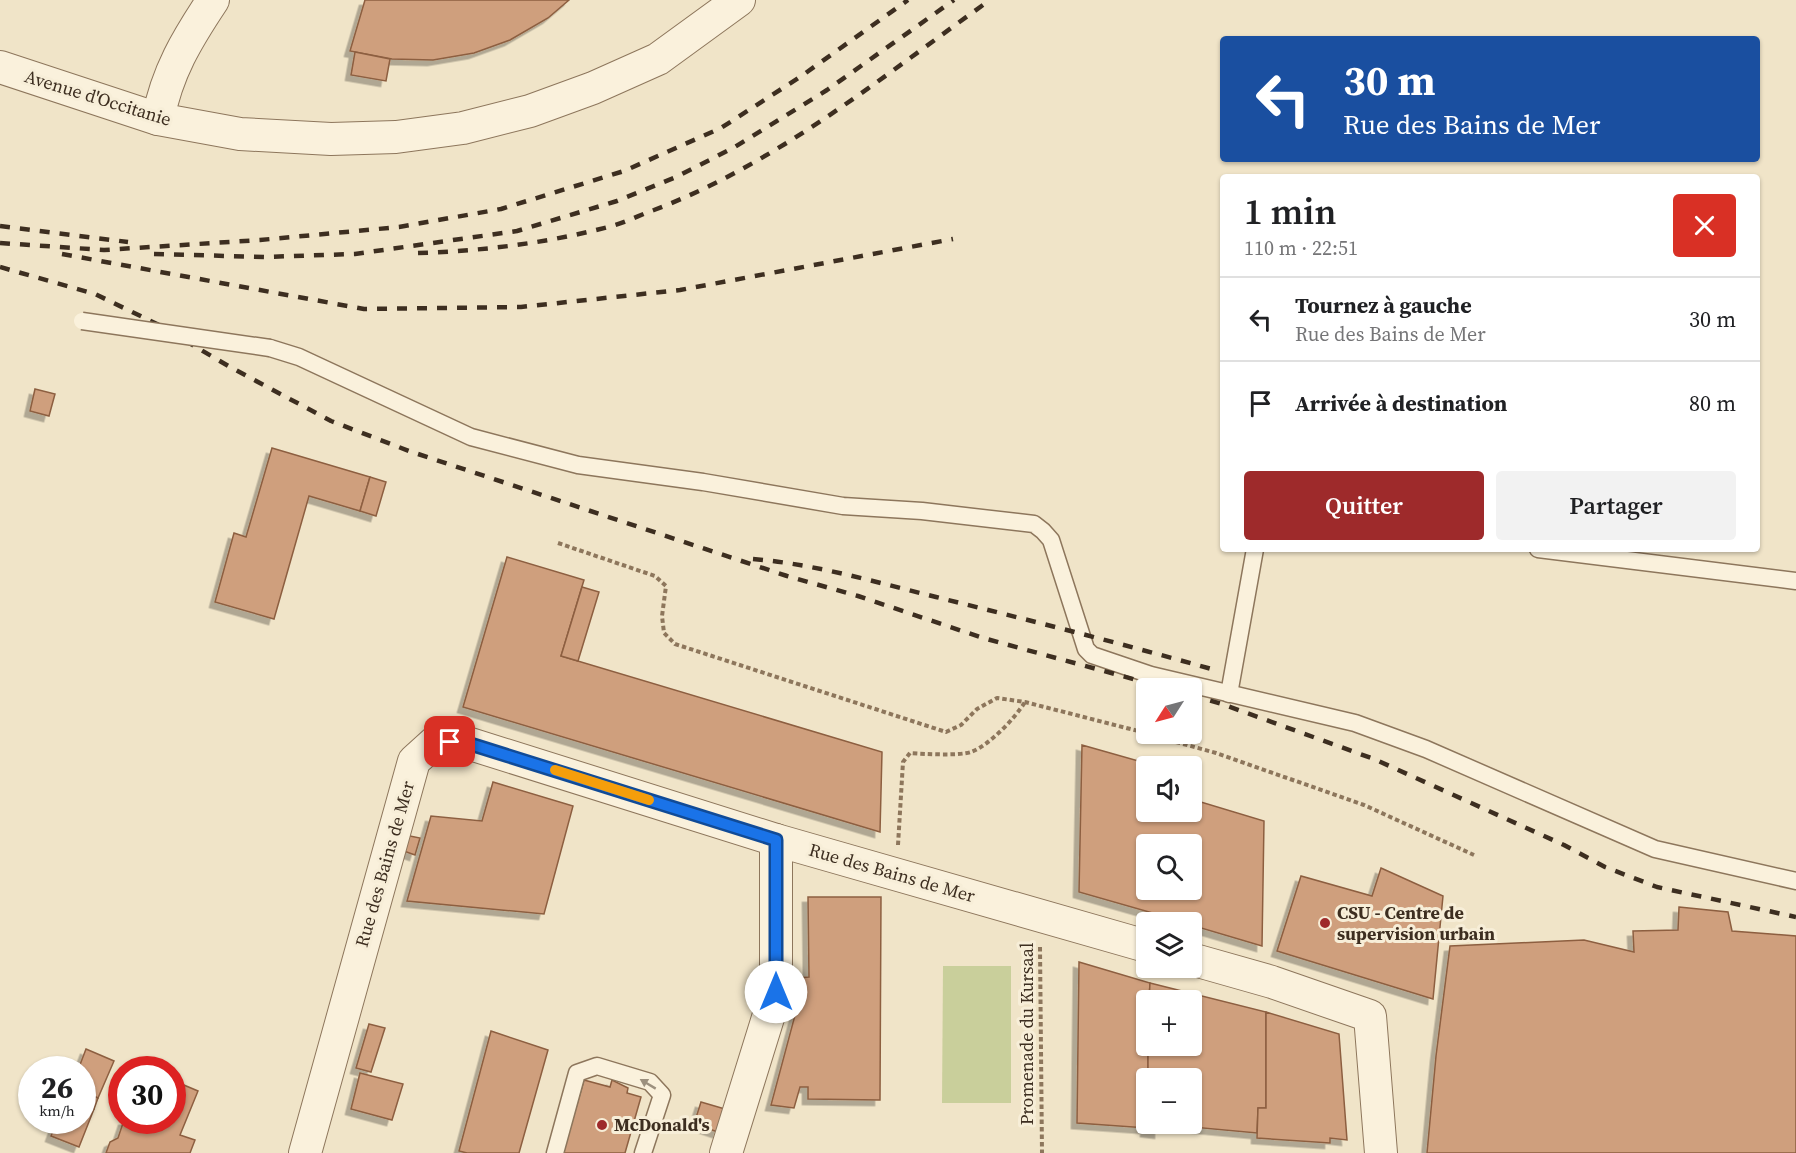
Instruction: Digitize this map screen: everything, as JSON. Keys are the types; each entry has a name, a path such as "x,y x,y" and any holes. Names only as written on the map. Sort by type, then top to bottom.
{"street":[{"path":"158,119 162,97 185,41 213,0"},
{"name":"Avenue d'Occitanie","path":"0,67 158,119 240,134 287,138 396,137 463,128 530,111 593,88 658,59 739,0"},
{"name":"Rue des Bains de Mer","path":"305,1153 414,761 435,742 464,742 776,840 1136,943"},
{"path":"726,1153 776,992 776,840"},
{"path":"1202,962 1272,982 1370,1016 1381,1153"}],"lane":[{"path":"82,321 270,348 299,357 471,437 578,465 703,482 843,506 922,511 1034,524 1051,540 1086,649 1092,655 1151,675 1355,723 1426,749 1654,849 1796,882"},
{"path":"1229,694 1254,552"},
{"path":"1562,552 1796,581"},
{"path":"555,1153 578,1073 597,1066 650,1082 662,1095 643,1153"}],"path":[{"path":"558,543 655,576 666,586 664,633 675,644 946,732 961,726 977,709 997,699 1025,702 1136,730"},
{"path":"896,874 903,762 910,753 969,753 981,747 1016,716 1025,702"},
{"path":"1185,744 1364,805 1474,855"},
{"name":"Promenade du Kursaal","path":"1040,915 1042,1153"}],"green space":[{"path":"943,966 1011,966 1011,1103 942,1103"}],"building":[{"path":"365,0 569,0 548,18 510,40 474,53 433,60 392,59 350,51"},
{"path":"355,52 390,59 386,81 351,75"},
{"path":"35,389 55,394 49,416 30,411"},
{"path":"272,448 370,477 360,511 309,496 274,619 215,602 234,533 246,537"},
{"path":"370,477 386,482 376,516 360,511"},
{"path":"507,557 584,580 561,656 882,752 880,832 463,707"},
{"path":"582,587 599,592 578,661 561,656"},
{"path":"1082,745 1136,760 1136,822 1202,822 1202,802 1264,821 1262,946 1202,928 1202,912 1149,912 1079,892"},
{"path":"493,782 573,806 544,914 407,901 431,816 482,821"},
{"path":"405,835 420,838 415,855 401,850"},
{"path":"1381,868 1443,896 1433,999 1277,951 1301,876 1372,896"},
{"path":"808,897 881,897 880,1100 808,1099 808,1087 800,1087 794,1108 771,1105 798,1004 797,978 809,977"},
{"path":"1679,907 1728,912 1732,931 1796,936 1796,1153 1427,1153 1450,946 1584,940 1634,952 1633,931 1678,930"},
{"path":"1079,962 1150,983 1150,990 1136,990 1136,1056 1148,1056 1148,1068 1136,1068 1136,1127 1077,1123"},
{"path":"1150,983 1178,990 1150,990"},
{"path":"1202,996 1266,1012 1266,1108 1258,1108 1257,1133 1202,1128 1202,1068 1148,1068 1148,1056 1202,1056"},
{"path":"1266,1012 1339,1034 1347,1140 1330,1138 1330,1143 1257,1138 1258,1108 1266,1108"},
{"path":"369,1024 385,1028 371,1072 356,1068"},
{"path":"491,1031 548,1050 519,1153 459,1151"},
{"path":"86,1049 108,1058 108,1075 98,1098 96,1097 96,1056 83,1056"},
{"path":"360,1073 403,1084 392,1120 351,1109"},
{"name":"McDonald's","path":"584,1080 610,1087 612,1080 628,1088 627,1093 641,1097 625,1153 563,1153"},
{"path":"186,1086 198,1091 186,1120"},
{"path":"701,1102 725,1109 718,1132 694,1124"},
{"path":"52,1134 84,1134 79,1147 51,1136"},
{"path":"119,1134 180,1134 195,1140 190,1153 106,1153 110,1142 118,1138"}],"railway":[{"path":"0,243 104,250 260,240 399,227 501,209 624,171 721,128 800,77 908,0"},
{"path":"154,254 265,257 355,254 517,231 617,201 676,177 733,148 827,90 954,0"},
{"path":"418,253 515,245 588,232 622,223 700,191 787,143 828,116 990,0"},
{"path":"0,226 128,242"},
{"path":"62,254 364,309 521,307 680,290 953,239"},
{"path":"0,267 95,294 157,324 230,367 331,421 409,451 983,638 1136,680"},
{"path":"753,559 822,569 868,580 1076,632 1215,670"},
{"path":"1202,698 1374,759 1564,845 1605,867 1657,887 1796,917"}],"slow traffic":[{"path":"555,770 649,800"}],"place":[{"name":"CSU - Centre de supervision urbain","path":"1325,923"},
{"name":"McDonald's","path":"602,1125"}],"route":[{"path":"450,742 464,742 776,840 776,992"}]}
